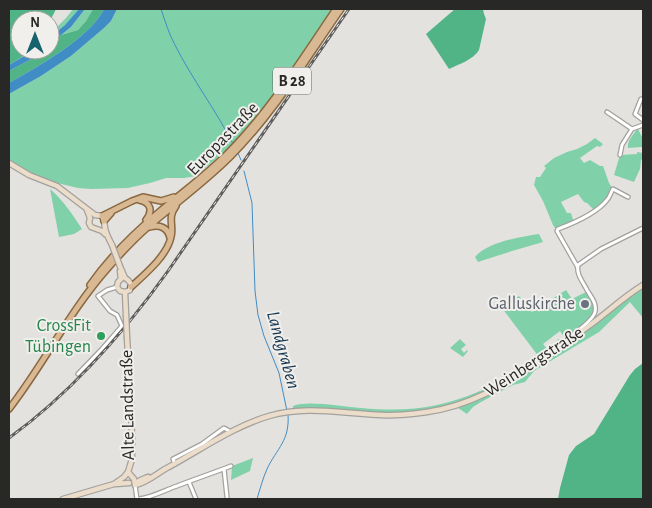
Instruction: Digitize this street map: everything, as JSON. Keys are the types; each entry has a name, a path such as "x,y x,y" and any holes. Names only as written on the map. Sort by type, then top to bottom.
{"main road":[{"name":"Europastraße","path":"181,197 194,183 235,149 268,107 336,9"},
{"name":"Europastraße","path":"181,197 193,190 257,127 341,9"},
{"path":"103,220 114,211 143,197 161,201 181,197"},
{"path":"127,281 142,277 160,257 170,240 172,230 170,217 172,211 181,197"},
{"name":"B 28","path":"9,408 65,324 106,270 145,227 181,197"},
{"path":"137,199 144,200 150,210 145,227 158,226 166,229 170,240"}],"street":[{"path":"641,99 635,114 643,120"},
{"path":"607,112 632,129"},
{"path":"620,155 622,145 632,129 643,125"},
{"path":"9,163 56,186 72,197 93,217 103,220"},
{"path":"534,360 584,326 595,313 594,304 579,275 578,266 558,231 598,209 608,199 613,189 628,197"},
{"path":"93,217 90,223 91,227 99,229 108,236"},
{"path":"99,229 102,228 103,220"},
{"path":"103,220 127,281 129,290 125,292 120,291 117,287 118,282 127,281"},
{"path":"578,266 596,251 643,228"},
{"name":"Weinbergstraße","path":"231,432 257,420 292,411 329,410 397,415 430,412 467,402 493,390 532,366 587,328 627,295 643,285"},
{"name":"Alte Landstraße","path":"78,374 122,326 117,315 110,311 98,296 117,287"},
{"name":"Alte Landstraße","path":"125,292 132,401 132,459 128,472 124,477 126,482 134,482"},
{"path":"175,464 173,459 202,444 224,428 231,432"},
{"path":"63,499 114,484 134,482 140,484 231,432"},
{"path":"138,499 148,498 231,466"},
{"path":"224,469 227,497"},
{"name":"Alte Landstraße","path":"128,472 134,482 138,499"},
{"path":"114,484 124,477"},
{"path":"189,482 196,499"}],"green space":[{"path":"9,9 56,9 10,10 10,60 17,60 9,65"},
{"path":"73,9 79,9 60,29 60,24"},
{"path":"85,9 93,9 78,30 61,35 71,27"},
{"path":"93,9 104,9 87,31 60,52 60,36 78,30"},
{"path":"117,9 334,9 270,101 244,133 196,176 166,178 128,188 78,188 57,183 27,172 9,161 9,94 71,56 111,21"},
{"path":"455,9 483,9 486,19 479,50 470,59 449,69 426,34"},
{"path":"29,60 48,60 9,83 9,71"},
{"path":"637,129 642,137 642,147 628,148 629,140"},
{"path":"595,138 603,144 580,158 584,163 590,160 603,166 613,189 610,196 595,211 578,194 561,202 567,213 571,213 574,223 557,231 534,185 536,177 540,177 546,168 544,166 554,158 577,149"},
{"path":"637,152 643,153 643,159 634,182 614,175 620,155 637,154"},
{"path":"50,189 82,229 74,234 59,237"},
{"path":"539,234 543,242 478,262 475,257 480,252 496,244"},
{"path":"643,285 643,318 630,302 599,332 534,371 525,382 513,385 481,402 467,414 455,406 414,414 293,411 293,406 300,404 326,404 393,410 422,408 450,402 497,384 519,368 539,357 502,308 519,296 532,312 566,290 572,299 588,291 595,304 593,317 596,320","holes":["560,331 564,337 557,340 547,349 543,344"]},
{"path":"460,339 466,345 461,349 464,353 468,351 463,357 450,348"},
{"path":"643,363 643,499 558,499 569,455 576,446 594,434 630,375"},
{"path":"253,458 250,471 231,480 232,466"}],"water":[{"path":"79,9 85,9 71,27 60,36 60,29"},
{"path":"104,9 117,9 111,21 71,56 9,94 9,83 48,60 60,60 60,52 87,31"},
{"path":"17,60 29,60 9,71 9,65"}],"waterway":[{"name":"Landgraben","path":"161,9 182,58 233,144"},
{"name":"Landgraben","path":"238,153 241,160"},
{"name":"Landgraben","path":"244,171 252,203 255,291 258,315 264,336 279,373 287,411"},
{"name":"Landgraben","path":"257,499 267,469 285,438 288,414"}],"railway":[{"path":"9,438 54,402 75,382 133,317 168,271 349,9"}],"place":[{"name":"Galluskirche","path":"585,304"},
{"name":"CrossFit Tübingen","path":"101,336"}]}
